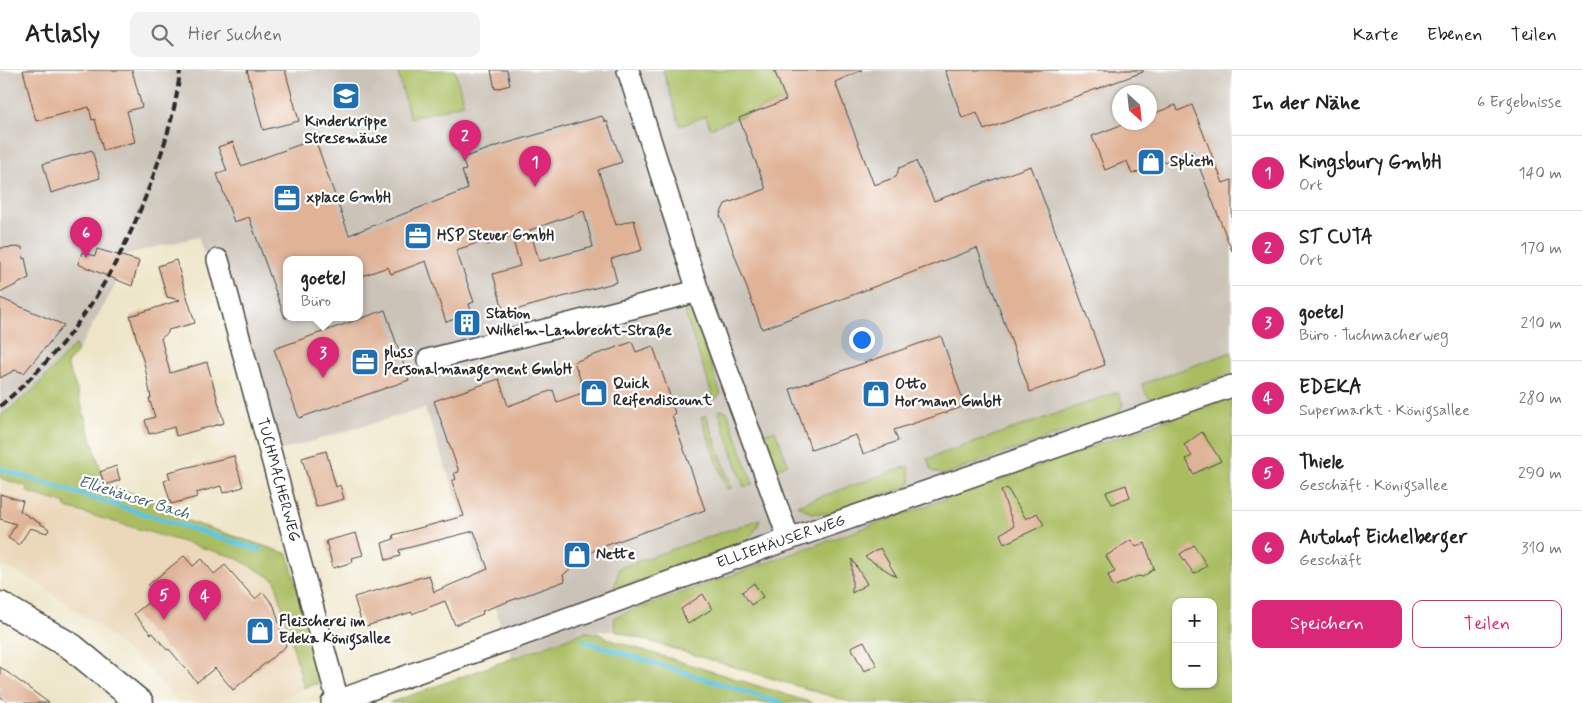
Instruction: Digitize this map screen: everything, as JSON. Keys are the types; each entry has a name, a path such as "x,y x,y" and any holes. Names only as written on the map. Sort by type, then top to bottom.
{"street":[{"path":"628,70 698,292 789,539"},
{"name":"TUCHMACHERWEG","path":"218,260 335,702"},
{"path":"428,360 698,292"},
{"name":"ELLIEHÄUSER WEG","path":"335,702 789,539 1232,386"},
{"path":"0,605 72,647 140,703"}],"shaded area":[{"path":"0,70 1232,70 1232,397 614,616 615,631 585,632 512,657 425,408 279,451 216,250 204,254 198,237 127,254 115,286 78,350 75,345 32,390 0,417"},
{"path":"0,478 28,487 27,492 64,503 67,508 234,557 275,580 304,688 273,703 180,703 151,672 104,630 33,580 0,564"}],"green space":[{"path":"397,70 455,70 464,104 410,118"},
{"path":"663,70 774,70 786,100 710,128 706,116 680,126"},
{"path":"683,307 695,319 721,394 714,400"},
{"path":"75,345 78,350 67,364 76,387 105,484 178,509 176,517 288,554 322,682 304,688 275,580 234,557 67,508 64,503 27,492 28,487 0,478 0,417 33,390"},
{"path":"1232,352 1232,373 1155,400 1147,396 1142,384"},
{"path":"1118,392 1123,404 1119,413 943,475 932,471 927,459"},
{"path":"1232,397 1232,703 853,703 615,631 614,617"},
{"path":"718,410 727,411 753,484 744,487"},
{"path":"706,415 732,488 727,489 701,417"},
{"path":"775,430 788,464 777,469 763,434"},
{"path":"908,466 911,483 905,488 828,514 812,513 797,505"},
{"path":"760,519 757,528 751,536 735,547 614,590 619,568"},
{"path":"585,632 597,633 614,641 813,703 389,703"}],"building":[{"path":"23,70 132,70 142,107 127,111 135,142 103,150 95,119 92,120 89,107 36,121"},
{"path":"247,70 285,70 299,121 263,130"},
{"path":"491,70 507,70 510,85 495,89"},
{"path":"774,70 862,70 835,82 874,185 896,177 899,168 916,161 934,201 1031,166 1105,365 1030,392 977,248 762,329 720,215 725,204 766,189 739,118 786,100"},
{"path":"945,70 1143,70 1143,72 984,130 977,113 962,118"},
{"path":"1176,105 1178,111 1192,105 1223,183 1232,180 1232,251 1193,151 1132,174 1127,161 1105,170 1092,136 1112,128 1112,130 1157,130 1157,112"},
{"path":"602,116 605,122 607,121 622,162 598,170 616,225 634,220 642,250 611,259 617,282 504,313 493,274 520,266 512,236 487,245 486,240 456,250 474,302 469,304 475,324 463,329 458,318 446,322 426,261 391,274 388,267 363,276 363,256 283,256 283,312 249,217 234,222 217,174 227,171 218,147 233,142 241,166 315,139 349,235 468,189 462,171 466,170 462,158","holes":["584,211 593,247 539,261 530,230"]},
{"path":"92,150 100,178 51,193 43,164"},
{"path":"22,247 23,259 25,258 29,278 0,293 0,248"},
{"path":"97,249 139,261 132,286 78,264 82,252 95,256"},
{"path":"176,260 195,323 168,330 168,333 161,338 170,373 207,362 224,423 176,436 174,427 149,434 145,420 155,417 149,398 151,398 145,367 130,316 180,300 167,297 158,266"},
{"path":"0,298 64,325 24,373 15,370 0,378"},
{"path":"385,310 409,380 299,418 274,349 354,321 363,321 363,318"},
{"name":"Otto Hormann GmbH","path":"941,336 965,406 894,430 898,441 863,454 856,435 811,450 790,389"},
{"path":"632,342 636,352 653,346 672,402 675,414 672,415 705,510 596,549 563,575 565,581 482,611 483,614 455,625 445,601 412,614 412,612 363,627 354,597 429,575 434,592 488,569 474,531 399,550 400,556 386,560 382,543 394,539 393,535 464,516 452,481 456,479 454,473 459,472 434,401 499,379 508,406 553,390 557,402 585,392 574,362"},
{"path":"1202,432 1221,461 1193,474 1186,459 1192,456 1184,445"},
{"path":"326,451 336,487 340,485 344,499 316,507 302,458"},
{"path":"234,456 243,487 223,493 221,486 196,493 197,497 171,504 164,481 170,479 168,472"},
{"path":"116,466 120,480 105,485 100,472"},
{"path":"1126,485 1130,497 1112,504 1106,492"},
{"path":"1007,488 1026,519 1037,513 1044,525 1004,544 1000,534 1014,526 1001,491"},
{"path":"0,494 23,501 20,511 49,529 47,533 30,528 19,545 8,538 16,524 0,519"},
{"path":"356,533 363,555 352,558 353,562 333,568 326,541"},
{"path":"1131,540 1136,547 1145,543 1154,569 1143,577 1138,576 1113,587 1108,575 1115,572 1106,556"},
{"path":"1194,545 1207,566 1194,574 1180,554"},
{"path":"880,548 897,577 865,557"},
{"path":"184,556 193,566 202,559 214,574 225,565 255,599 263,592 274,606 286,646 233,690 215,668 197,682 169,649 167,650 153,633 151,634 134,614 156,596 148,585"},
{"path":"852,559 867,584 852,593"},
{"path":"754,583 763,597 751,605 742,592"},
{"path":"703,594 712,609 688,624 681,609"},
{"path":"864,641 877,666 864,671 851,647"},
{"path":"0,667 49,703 9,703 0,696"}],"waterway":[{"name":"Elliehäuser Bach","path":"0,469 260,550"},
{"path":"584,641 781,703"}],"railway":[{"path":"0,406 51,356 93,301 111,271 141,208 167,136 174,110 180,70"}],"place":[{"name":"Kinderkrippe Stresemäuse","path":"346,96"},
{"name":"ST CUTA","path":"465,161"},
{"name":"Splieth","path":"1151,162"},
{"name":"Kingsbury GmbH","path":"535,187"},
{"name":"xplace GmbH","path":"287,198"},
{"name":"HSP Steuer GmbH","path":"418,236"},
{"name":"Autohof Eichelberger","path":"86,258"},
{"name":"Station Wilhelm-Lambrecht-Straße","path":"467,323"},
{"name":"pluss Personalmanagement GmbH","path":"365,362"},
{"name":"goetel","path":"323,378"},
{"name":"Quick Reifendiscount","path":"594,393"},
{"name":"Otto Hormann GmbH","path":"876,394"},
{"name":"Nette","path":"577,555"},
{"name":"Thiele","path":"164,620"},
{"name":"EDEKA","path":"205,621"},
{"name":"Fleischerei im Edeka Königsallee","path":"260,631"}]}
